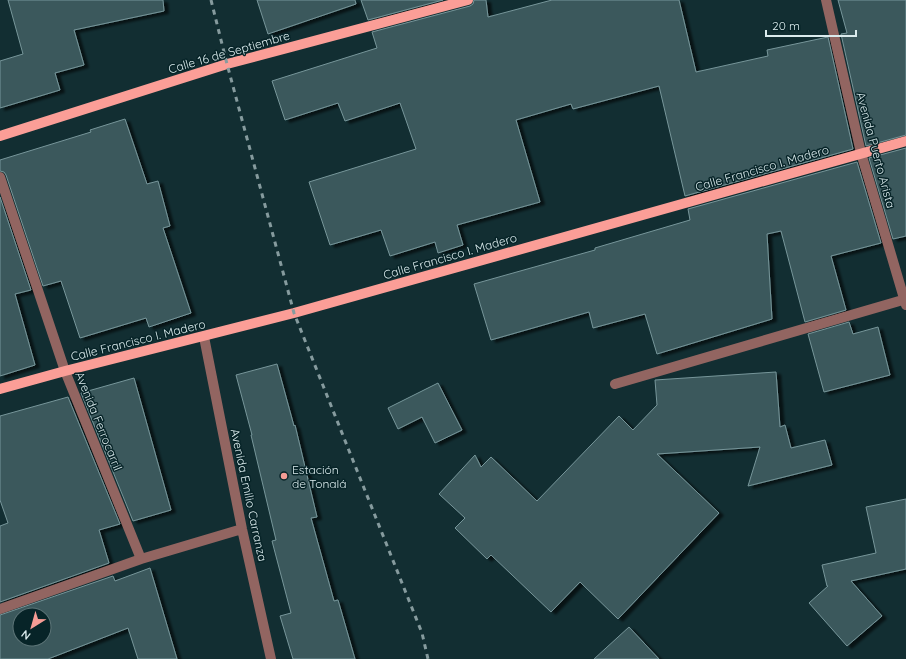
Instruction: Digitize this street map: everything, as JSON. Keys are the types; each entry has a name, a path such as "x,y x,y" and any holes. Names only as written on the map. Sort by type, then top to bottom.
{"main road":[{"name":"Calle 16 de Septiembre","path":"0,136 227,64 468,0"},
{"name":"Calle Francisco I. Madero","path":"0,389 294,313 906,141"}],"street":[{"name":"Avenida Puerto Arista","path":"826,0 861,153 906,301"},
{"name":"Avenida Ferrocarril","path":"0,177 65,371 141,559"},
{"path":"615,384 906,301"},
{"name":"Avenida Emilio Carranza","path":"204,337 242,529 271,659"},
{"path":"0,609 141,559 242,529"}],"building":[{"path":"8,0 163,0 164,11 74,30 84,65 55,73 60,90 0,108 0,61 23,54"},
{"path":"257,0 355,0 356,4 268,34"},
{"path":"361,0 443,0 368,20"},
{"path":"474,0 486,0 488,17 552,0 679,0 696,72 768,56 767,50 828,37 853,149 685,196 659,86 573,109 571,104 516,120 540,202 457,225 463,245 438,253 435,242 390,256 381,230 330,245 309,182 416,149 400,103 345,121 338,103 285,120 272,81 377,48 372,32 470,6 473,4"},
{"path":"838,0 906,0 906,135 866,146 841,34 847,33"},
{"path":"125,119 147,184 158,181 170,226 163,228 191,313 149,327 146,318 80,338 61,281 43,286 6,175 4,172 0,171 0,160 91,132 90,130"},
{"path":"906,148 906,236 893,239 869,158"},
{"path":"857,162 881,243 831,256 846,310 805,322 781,231 767,234 772,319 657,354 645,314 593,328 589,312 491,340 474,284 595,250 595,248 690,220 688,209"},
{"path":"0,197 31,290 15,294 35,365 0,376"},
{"path":"849,322 853,334 878,327 890,375 824,392 808,334"},
{"path":"277,364 294,426 295,425 317,517 311,518 334,601 338,600 355,659 293,659 280,616 291,613 272,541 276,540 252,435 236,375"},
{"path":"776,372 780,427 785,425 791,448 825,440 832,465 748,486 760,447 657,454 719,513 618,619 580,582 551,612 491,555 487,559 455,528 465,518 439,494 475,455 481,467 491,457 537,501 619,416 633,430 657,405 655,380"},
{"path":"134,378 171,510 133,521 81,393"},
{"path":"438,383 462,430 435,443 422,417 398,429 388,408"},
{"path":"68,397 120,524 99,530 109,563 0,602 0,526 8,523 0,500 0,416"},
{"path":"906,499 906,569 851,581 882,616 847,646 809,603 828,586 822,565 876,553 866,507"},
{"path":"150,568 177,659 138,659 128,628 48,659 0,659 0,615 12,611 12,647 52,647 52,607 23,607 113,576 115,581"},
{"path":"629,627 659,659 594,659"}],"railway":[{"path":"211,0 294,313 422,633 428,659"}],"place":[{"name":"Estación de Tonalá","path":"284,476"}]}
